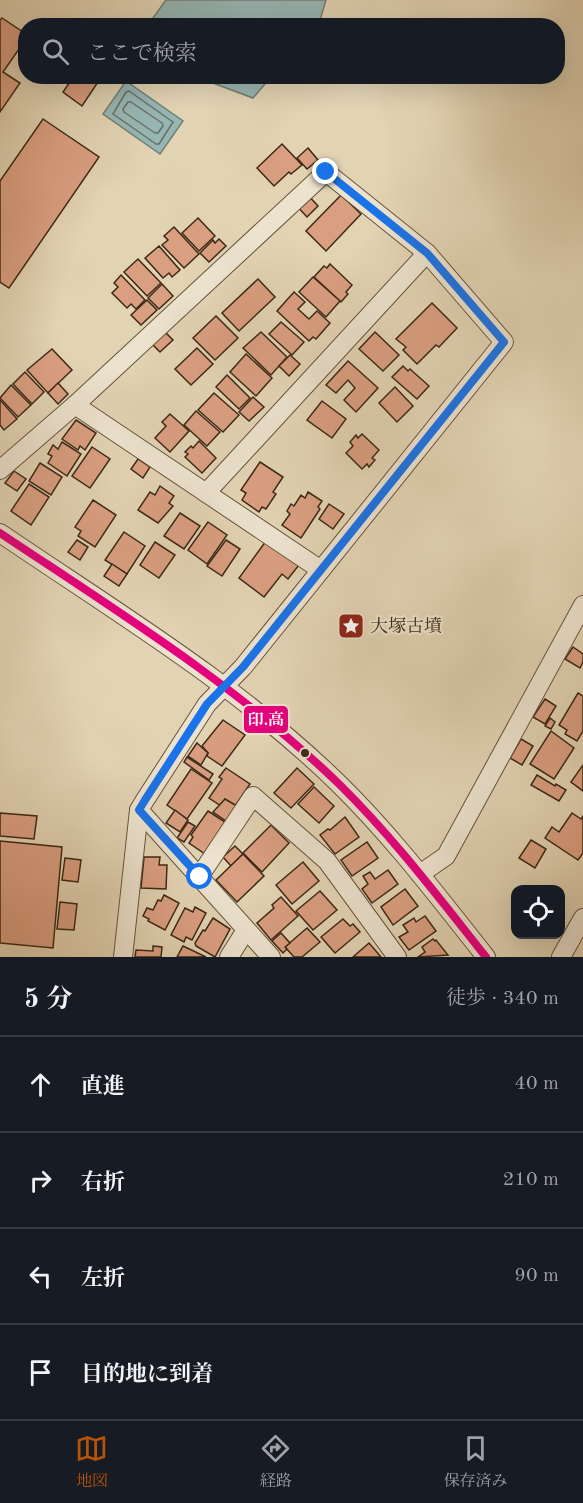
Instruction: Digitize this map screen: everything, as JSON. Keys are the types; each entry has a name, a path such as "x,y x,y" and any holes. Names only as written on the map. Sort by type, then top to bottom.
{"street":[{"path":"0,470 75,405 326,172 427,253 504,342 243,667 207,704 139,810 123,957"},
{"path":"206,493 427,253"},
{"path":"75,405 321,570"},
{"path":"0,533 225,685 284,734 339,784 407,856 486,957"},
{"path":"420,874 446,856 583,604"},
{"path":"200,877 253,796 327,861 397,957"},
{"path":"139,810 271,957"},
{"path":"561,957 583,918"},
{"path":"229,957 246,930"}],"water":[{"path":"166,0 326,0 321,18 153,18"},
{"path":"124,84 130,84 183,121 160,154 103,114"},
{"path":"216,84 265,84 253,98"}],"building":[{"path":"2,18 18,29 18,50 3,72 19,84 0,112 0,20"},
{"path":"68,84 97,84 82,106 63,92"},
{"path":"43,119 99,157 9,288 0,282 0,181"},
{"path":"282,144 302,165 291,174 289,172 274,186 257,168"},
{"path":"308,148 318,160 307,169 297,158"},
{"path":"307,194 318,206 307,217 296,205"},
{"path":"341,195 361,214 326,251 306,231"},
{"path":"198,218 215,236 199,251 182,233"},
{"path":"174,227 199,254 184,268 162,245 168,240 164,236"},
{"path":"219,239 226,246 209,262 200,253 213,240 215,243"},
{"path":"159,246 180,270 172,277 169,273 163,278 145,258"},
{"path":"138,259 161,283 147,296 124,272"},
{"path":"330,264 352,285 341,302 314,277 324,266 327,268"},
{"path":"121,275 145,300 136,309 131,304 127,308 112,293 118,287 114,283"},
{"path":"313,277 340,301 326,317 299,292"},
{"path":"258,279 275,297 239,331 222,313"},
{"path":"162,284 173,296 159,309 148,298"},
{"path":"294,292 305,302 298,309 309,319 317,311 330,323 316,339 313,337 309,341 277,311"},
{"path":"147,300 157,310 141,325 131,315"},
{"path":"432,303 457,328 439,347 436,345 417,364 403,350 406,347 396,339"},
{"path":"216,316 238,338 215,360 193,338"},
{"path":"281,322 304,342 292,355 269,334"},
{"path":"163,330 173,340 160,352 150,342"},
{"path":"261,332 287,357 271,375 243,348"},
{"path":"375,332 399,355 383,371 359,349"},
{"path":"197,348 213,364 191,385 175,369"},
{"path":"52,349 72,370 48,393 27,370"},
{"path":"246,354 272,378 256,396 230,372"},
{"path":"290,355 300,364 289,376 279,366"},
{"path":"348,361 378,388 356,412 344,400 355,388 348,380 336,393 326,385"},
{"path":"403,366 408,371 410,369 429,386 417,399 392,377"},
{"path":"25,372 44,392 32,404 13,384"},
{"path":"227,375 250,398 239,409 216,387"},
{"path":"58,383 68,394 58,404 48,393"},
{"path":"11,385 31,405 18,417 0,398"},
{"path":"395,387 413,406 397,422 379,403"},
{"path":"214,393 239,415 223,432 198,410"},
{"path":"253,397 264,407 249,421 239,412"},
{"path":"0,400 17,419 4,430 0,425"},
{"path":"322,401 346,419 332,438 307,420"},
{"path":"196,411 220,432 207,446 184,425"},
{"path":"170,414 189,431 170,452 155,438 166,426 162,422"},
{"path":"76,420 96,433 85,450 80,446 78,450 62,439"},
{"path":"362,434 379,450 372,458 375,460 369,467 367,464 362,469 346,453 353,446 350,442 356,435 358,438"},
{"path":"199,441 216,458 202,473 185,457 188,454 185,452"},
{"path":"62,442 81,454 67,476 48,463 52,456 48,454 53,445 58,449"},
{"path":"92,447 110,459 90,488 72,476"},
{"path":"138,459 150,467 143,478 131,469"},
{"path":"260,462 283,477 266,509 262,507 259,512 242,500 246,493 241,490"},
{"path":"40,463 62,477 51,495 29,481"},
{"path":"14,471 26,479 17,491 5,483"},
{"path":"29,484 49,497 31,525 11,511"},
{"path":"160,486 174,496 169,503 173,506 158,523 138,510 150,492 155,495"},
{"path":"308,492 322,501 318,507 320,509 301,538 282,525 290,514 287,511 291,504 294,506 301,495 305,498"},
{"path":"93,500 116,515 95,547 78,536 81,531 75,527"},
{"path":"329,504 344,514 333,529 319,519"},
{"path":"180,513 200,526 184,549 164,536"},
{"path":"208,522 227,535 207,564 188,550"},
{"path":"124,532 145,546 127,574 105,560"},
{"path":"77,540 88,547 80,560 68,552"},
{"path":"226,540 240,549 222,576 207,566"},
{"path":"266,541 299,565 288,579 282,574 264,597 239,578"},
{"path":"155,542 175,555 159,578 140,565"},
{"path":"112,564 127,574 119,586 104,576"},
{"path":"573,647 583,654 580,668 565,659"},
{"path":"578,693 583,696 583,731 577,741 565,734 567,730 559,725"},
{"path":"545,699 556,706 545,724 533,717"},
{"path":"550,718 555,722 551,729 545,726"},
{"path":"223,720 245,735 222,766 207,756 208,753 202,746"},
{"path":"551,731 574,748 554,779 530,764"},
{"path":"521,739 533,746 522,765 510,758"},
{"path":"197,743 208,753 201,765 188,756"},
{"path":"187,757 213,774 209,780 184,762"},
{"path":"583,765 583,791 571,782"},
{"path":"226,768 250,784 235,806 225,799 221,806 209,798 222,779 219,777"},
{"path":"297,768 314,784 291,808 274,793"},
{"path":"191,769 212,783 187,819 167,805"},
{"path":"537,775 566,790 559,801 531,785"},
{"path":"314,787 334,806 319,823 298,804"},
{"path":"225,799 237,806 226,821 213,812"},
{"path":"175,810 188,820 180,832 166,823"},
{"path":"208,811 225,822 205,854 189,843 193,837 191,835"},
{"path":"0,813 37,816 34,839 0,836"},
{"path":"572,813 581,819 583,816 583,853 578,860 545,838 552,827 559,832"},
{"path":"345,817 359,837 335,854 320,835"},
{"path":"188,822 195,826 184,842 177,838"},
{"path":"271,825 289,843 262,872 243,853"},
{"path":"531,840 546,849 535,868 519,858"},
{"path":"0,841 62,847 53,948 0,943"},
{"path":"367,842 378,858 352,876 341,860"},
{"path":"235,846 243,854 231,866 223,857"},
{"path":"243,854 264,876 237,902 216,880"},
{"path":"144,857 160,857 159,865 167,865 166,889 141,888"},
{"path":"65,858 81,860 78,882 62,880"},
{"path":"303,862 319,881 292,904 276,885"},
{"path":"388,870 398,884 372,903 362,889 368,884 363,876 370,872 375,879"},
{"path":"405,889 418,906 393,925 381,907"},
{"path":"320,891 337,910 313,930 296,911"},
{"path":"164,895 179,903 165,930 143,916 147,908 153,910 158,900 161,901"},
{"path":"281,897 298,916 271,940 257,923 274,908 272,905"},
{"path":"60,902 77,904 74,930 57,929"},
{"path":"195,907 206,913 192,940 186,937 184,942 171,935 185,908 193,912"},
{"path":"425,916 436,931 409,950 399,937 408,932 403,925 414,918 416,922"},
{"path":"213,918 230,929 215,957 196,946 195,943"},
{"path":"343,919 350,926 353,924 360,932 335,953 321,937"},
{"path":"307,928 320,942 302,957 294,957 285,947"},
{"path":"281,933 290,943 285,947 287,949 283,953 272,941"},
{"path":"433,939 448,955 418,957 425,952 422,947"},
{"path":"369,943 381,957 353,957"},
{"path":"153,946 162,947 161,957 135,957 136,950 153,951"},
{"path":"183,946 206,957 177,957"}],"transit line":[{"name":"印.高","path":"0,533 176,651 260,714 300,748 378,825 486,957"}],"place":[{"name":"大塚古墳","path":"351,626"}],"route":[{"path":"200,877 139,810 207,704 243,667 504,342 427,253 326,172"}]}
